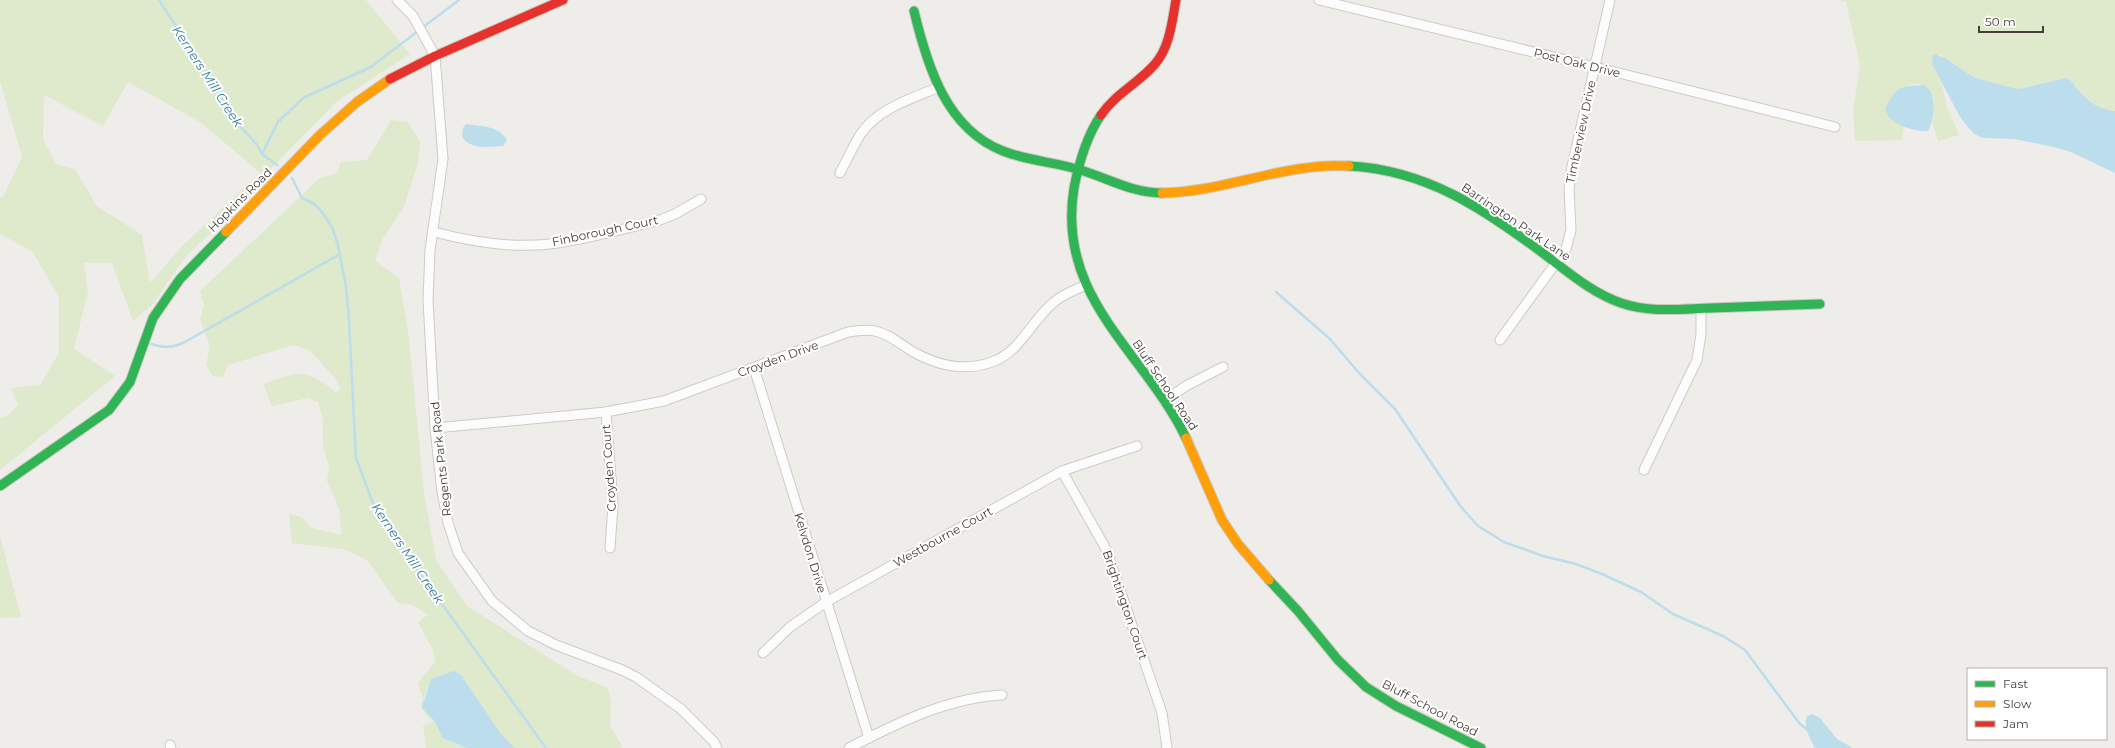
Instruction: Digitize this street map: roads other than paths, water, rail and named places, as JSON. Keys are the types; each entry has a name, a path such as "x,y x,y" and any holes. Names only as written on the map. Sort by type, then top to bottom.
{"street":[{"path":"398,0 413,16 435,56"},
{"name":"Hopkins Road","path":"0,486 109,410 130,382 153,318 167,295 212,245 320,135 357,102 387,81 435,56 563,0"},
{"name":"Bluff School Road","path":"1176,0 1170,32 1163,50 1155,63 1125,88 1103,111 1085,147 1079,170 1072,210 1072,228 1079,268 1086,285 1107,320 1164,401 1188,439 1221,518 1229,531 1344,667 1370,690 1388,701 1481,748"},
{"name":"Post Oak Drive","path":"1319,0 1595,66 1835,127"},
{"name":"Timberview Drive","path":"1500,340 1566,249 1571,230 1569,189 1572,166 1610,0"},
{"name":"Barrington Park Lane","path":"914,11 920,36 939,87 960,121 975,137 999,149 1079,170 1146,192 1162,193 1182,192 1304,169 1365,165 1401,173 1451,193 1482,210 1557,263 1599,295 1614,302 1651,310 1820,304"},
{"name":"Regents Park Road","path":"435,56 443,160 434,232 430,250 428,286 435,428 442,492 452,538 464,563 492,601 509,616 541,639 622,670 662,694 704,730 717,748"},
{"path":"840,173 861,134 873,121 892,106 939,87"},
{"name":"Finborough Court","path":"434,232 466,240 484,242 558,243 660,220 675,214 701,198"},
{"name":"Croyden Drive","path":"435,428 606,412 664,401 848,332 860,330 883,334 910,350 946,366 970,366 985,364 996,360 1013,350 1053,302 1086,285"},
{"path":"1644,470 1697,360 1701,334 1701,309"},
{"name":"Kelvdon Drive","path":"754,368 869,738"},
{"path":"1164,401 1186,386 1223,368"},
{"name":"Croyden Court","path":"606,412 613,505 610,548"},
{"name":"Westbourne Court","path":"763,653 790,627 826,602 1062,470 1137,446"},
{"name":"Brightington Court","path":"1062,470 1106,549 1162,713 1167,748"},
{"path":"849,748 936,707 979,696 1002,695"}],"water":[{"path":"1934,54 1945,58 1973,77 2019,89 2066,78 2070,80 2081,94 2094,104 2104,109 2115,111 2115,173 2071,152 2054,147 2014,139 1983,138 1974,134 1960,117 1933,66 1932,57"},
{"path":"1924,85 1931,93 1934,106 1932,120 1928,131 1916,130 1902,126 1891,119 1885,109 1895,92 1904,87"},
{"path":"466,124 494,129 504,135 507,140 503,146 474,146 469,144 462,136 463,128"},
{"path":"454,671 462,676 501,734 515,748 467,748 443,738 434,721 422,707 431,679"},
{"path":"1812,714 1820,718 1837,739 1853,748 1815,748 1806,725 1807,716"}],"waterway":[{"name":"Kerners Mill Creek","path":"159,0 206,72 232,117 257,145 262,154 277,165"},
{"path":"422,28 459,0"},
{"path":"262,154 278,122 303,98 371,67 418,31"},
{"name":"Kerners Mill Creek","path":"292,178 302,198 313,203 322,212 332,227 338,245 346,287 349,320 356,458 372,501 397,542 546,748"},
{"path":"151,344 168,347 185,342 340,254"},
{"path":"1276,292 1330,339 1359,373 1395,409 1461,507 1478,526 1504,542 1543,556 1576,564 1602,574 1641,592 1673,614 1723,636 1745,650 1800,724 1809,731"}]}
